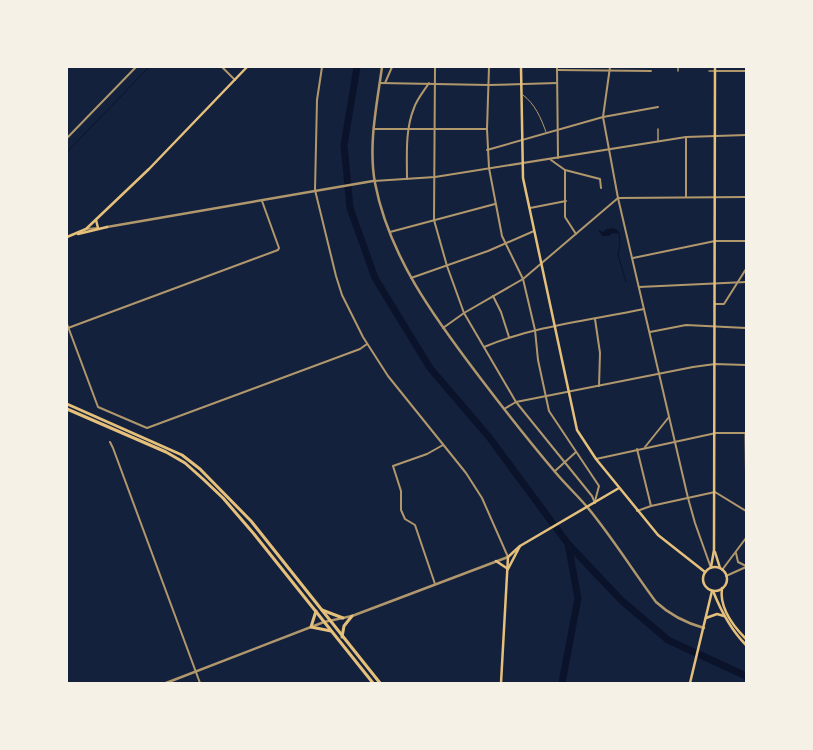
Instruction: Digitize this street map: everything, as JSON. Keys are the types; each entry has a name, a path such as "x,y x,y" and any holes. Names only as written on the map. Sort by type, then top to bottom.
{"main road":[{"path":"68,237 86,229 96,220 149,169 247,67"},
{"path":"521,67 522,164 534,231 577,430 596,459 637,512 658,535 705,572"},
{"path":"711,568 714,550 716,433 715,67"},
{"path":"96,220 98,228"},
{"path":"68,237 107,227"},
{"path":"67,404 182,455 200,469 251,521 380,683"},
{"path":"67,408 166,452 185,463 223,498 373,683"},
{"path":"501,683 508,557 520,546 619,488"},
{"path":"508,569 520,546"},
{"path":"714,550 721,569 726,576 721,594 727,615 746,639"},
{"path":"496,561 508,569"},
{"path":"721,569 711,568 705,572 703,582 705,586 713,591 725,617 746,646"},
{"path":"713,591 722,588"},
{"path":"691,682 713,591"},
{"path":"322,609 343,618"},
{"path":"316,611 311,627 331,631"},
{"path":"706,619 717,614 725,617"},
{"path":"342,637 344,626 352,616"}],"street":[{"path":"67,138 136,67"},
{"path":"222,67 236,80"},
{"path":"166,683 324,622 352,616 508,557 482,498 466,473 388,376 367,344 349,310 336,276 315,190 317,100 322,67"},
{"path":"382,67 374,129 374,181 390,232 411,278 443,329 504,409 586,508 656,602 664,610 680,619 704,628"},
{"path":"385,83 392,67"},
{"path":"435,67 434,220 447,266 464,313 516,402 592,496 595,503"},
{"path":"489,67 487,129 489,168 504,244 523,279 549,411 598,486 595,503"},
{"path":"610,67 603,117 608,150 688,498 695,524 711,568"},
{"path":"558,158 557,68 609,72 651,71"},
{"path":"709,71 746,71 746,80"},
{"path":"380,83 557,83"},
{"path":"407,179 406,145 409,128 414,107 429,83"},
{"path":"488,150 603,117 658,107"},
{"path":"746,114 746,160"},
{"path":"374,129 487,129"},
{"path":"658,129 658,141"},
{"path":"86,229 107,227 374,181 435,177 686,137 746,135"},
{"path":"686,137 686,197"},
{"path":"550,159 565,170 600,179 601,188"},
{"path":"565,170 565,217 577,234"},
{"path":"443,329 464,313 523,279 618,198 746,197"},
{"path":"530,208 566,200"},
{"path":"68,328 278,250 279,248 262,201"},
{"path":"390,232 495,204"},
{"path":"633,258 715,240 746,241 746,227"},
{"path":"411,278 447,266 534,231"},
{"path":"715,304 724,304 746,269"},
{"path":"639,287 746,282"},
{"path":"492,296 501,312 509,337"},
{"path":"484,347 509,337 534,330 644,309"},
{"path":"594,319 600,353 599,386"},
{"path":"67,324 98,407 147,428 360,349 367,344"},
{"path":"650,332 686,325 746,328"},
{"path":"504,409 516,402 659,374 715,364 746,365"},
{"path":"644,448 669,417"},
{"path":"596,459 716,433 745,433"},
{"path":"110,442 200,683"},
{"path":"436,584 415,525 405,519 401,510 401,491 393,466 427,454 443,444"},
{"path":"637,449 651,506"},
{"path":"555,471 576,452"},
{"path":"637,512 651,506 715,492 746,511"},
{"path":"721,569 746,538"},
{"path":"736,552 738,562 746,566"},
{"path":"726,576 746,566"}],"lane":[{"path":"521,93 537,110 546,133"},
{"path":"745,433 746,511"}],"water":[{"path":"612,228 618,230 619,234 613,233 609,236 603,236 599,232 599,230 603,232"}],"waterway":[{"path":"67,152 149,67"},
{"path":"357,67 344,145 350,208 375,278 430,368 489,437 568,544 621,600 668,640 746,676"},
{"path":"619,233 620,244 618,255 626,282"},
{"path":"562,683 578,598 568,544"}]}
